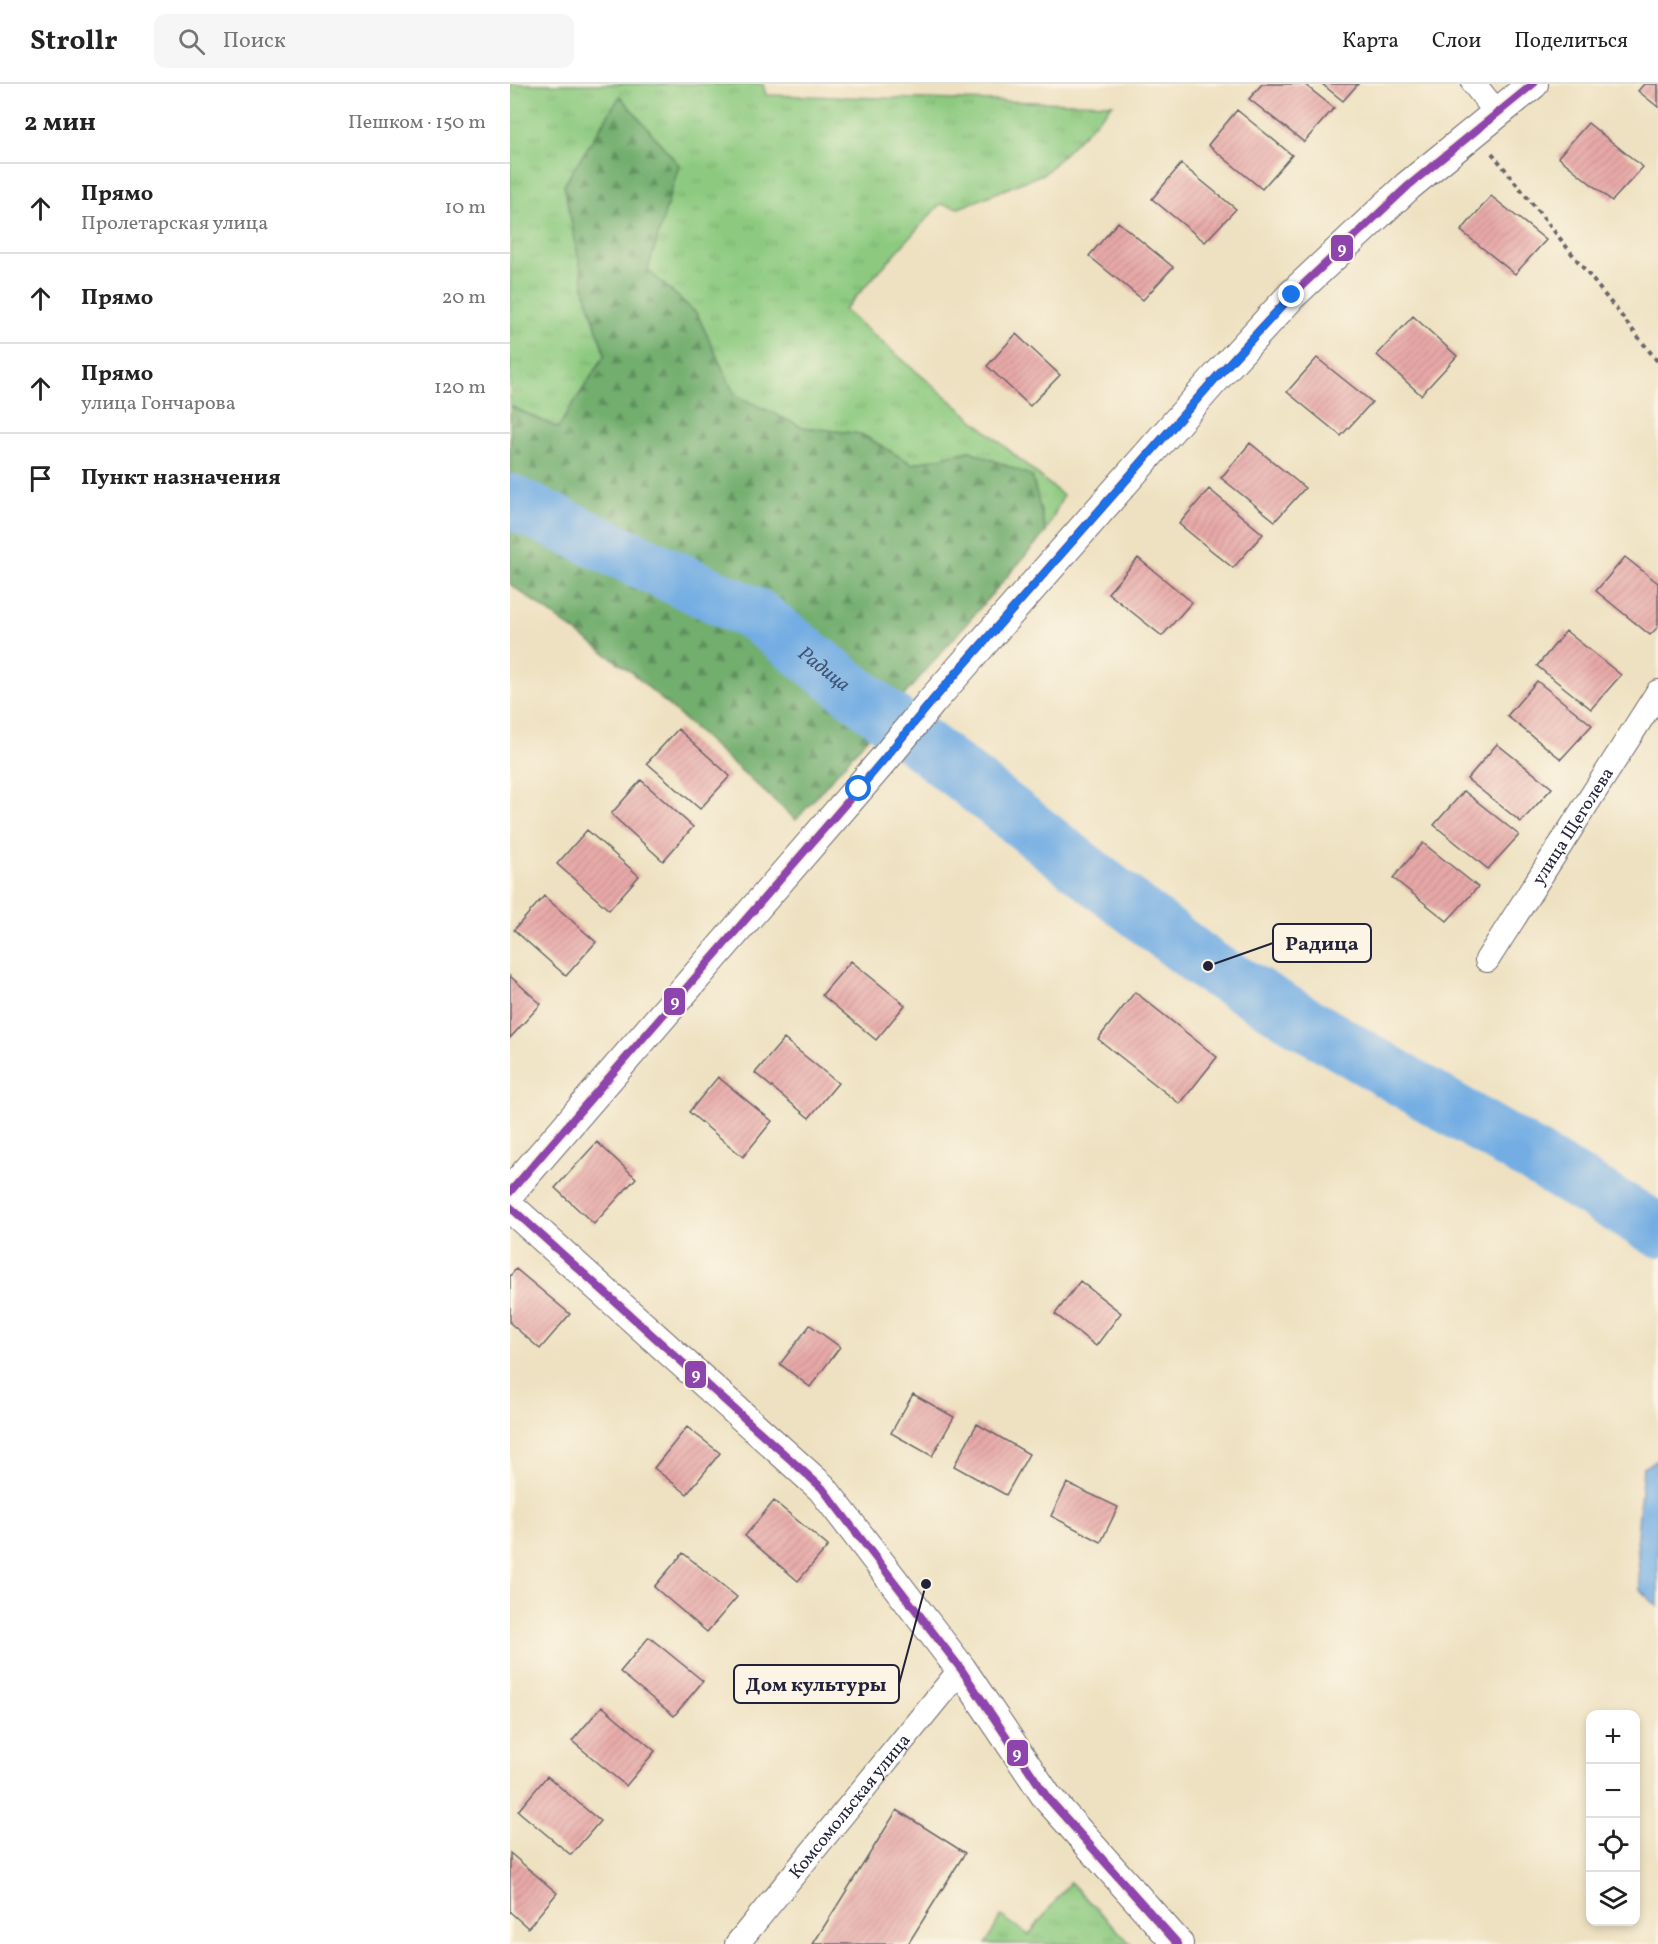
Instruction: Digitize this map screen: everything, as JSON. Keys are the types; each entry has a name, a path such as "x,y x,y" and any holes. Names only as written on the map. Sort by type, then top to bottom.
{"street":[{"path":"1474,84 1486,122"},
{"path":"510,1192 886,758 932,701 1213,381 1292,295 1408,186 1533,84"},
{"name":"улица Щеголева","path":"1487,960 1658,692"},
{"path":"510,1207 822,1488 962,1668 1047,1797 1178,1944"},
{"name":"Комсомольская улица","path":"737,1944 962,1668"}],"path":[{"path":"1486,122 1658,362"}],"green space":[{"path":"510,84 763,84 766,95 1113,104 1045,173 959,208 940,204 844,310 1063,496 1046,532 1032,476 970,451 912,464 861,434 802,427 734,395 697,314 647,270 679,165 585,291 605,355 558,428 510,406"},
{"path":"620,96 679,165 648,270 697,314 735,395 802,427 861,434 912,464 970,451 1032,476 1046,532 796,820 631,672 510,584 510,406 558,428 605,355 585,291 564,185"},
{"path":"1070,1882 1131,1944 986,1944 1001,1916 1029,1935"}],"water":[{"path":"1658,1459 1658,1607 1640,1590 1637,1536 1643,1468"}],"building":[{"path":"1262,84 1304,84 1334,108 1304,142 1249,99"},
{"path":"1322,84 1358,84 1343,101"},
{"path":"1644,84 1658,84 1658,107 1638,91"},
{"path":"1237,110 1292,155 1262,189 1208,145"},
{"path":"1588,123 1643,167 1612,201 1558,157"},
{"path":"1181,164 1236,209 1205,242 1152,199"},
{"path":"1491,196 1546,240 1515,274 1461,231"},
{"path":"1118,222 1173,267 1143,300 1089,256"},
{"path":"1413,316 1457,356 1421,395 1377,355"},
{"path":"1016,334 1060,375 1030,406 987,366"},
{"path":"1317,358 1372,402 1341,436 1287,392"},
{"path":"1250,443 1305,488 1275,521 1221,478"},
{"path":"1209,489 1263,534 1233,568 1179,524"},
{"path":"1625,557 1658,583 1658,627 1650,635 1596,591"},
{"path":"1138,558 1192,602 1162,636 1108,593"},
{"path":"1566,631 1621,675 1591,709 1537,666"},
{"path":"1537,681 1592,725 1561,759 1507,716"},
{"path":"678,729 730,776 700,809 647,763"},
{"path":"1497,744 1552,788 1521,822 1467,779"},
{"path":"641,780 693,827 663,861 611,814"},
{"path":"1464,791 1519,835 1488,869 1434,825"},
{"path":"587,830 639,876 609,910 557,864"},
{"path":"1423,843 1478,887 1447,921 1393,878"},
{"path":"544,896 596,942 566,976 514,930"},
{"path":"851,961 905,1005 876,1040 822,995"},
{"path":"510,976 541,1004 510,1038"},
{"path":"1135,992 1217,1057 1180,1104 1098,1039"},
{"path":"784,1039 838,1083 809,1118 755,1073"},
{"path":"718,1077 772,1121 743,1157 689,1112"},
{"path":"597,1142 636,1178 594,1224 555,1188"},
{"path":"516,1269 570,1314 540,1349 510,1323 510,1276"},
{"path":"1080,1281 1121,1313 1096,1346 1055,1314"},
{"path":"810,1325 840,1347 810,1387 780,1364"},
{"path":"913,1394 954,1417 932,1456 891,1433"},
{"path":"977,1424 1029,1454 1006,1495 954,1466"},
{"path":"687,1427 720,1453 687,1494 654,1468"},
{"path":"1067,1483 1118,1507 1101,1542 1051,1516"},
{"path":"774,1501 828,1546 798,1581 745,1536"},
{"path":"683,1553 737,1597 707,1632 654,1587"},
{"path":"649,1637 703,1681 674,1716 620,1672"},
{"path":"602,1706 655,1751 626,1786 572,1741"},
{"path":"547,1776 600,1821 571,1855 518,1811"},
{"path":"897,1810 965,1853 908,1944 813,1944"},
{"path":"510,1853 557,1893 528,1928 510,1912"}],"waterway":[{"name":"Радица","path":"510,501 756,615 1208,966 1658,1230"}],"transit line":[{"name":"9","path":"510,1192 932,701 1213,381 1292,295 1408,186 1533,84"},
{"name":"9","path":"510,1207 822,1488 961,1669 1047,1797 1178,1944"}],"place":[{"name":"Радица","path":"1208,966"},
{"name":"Дом культуры","path":"926,1584"}],"route":[{"path":"859,789 932,701 1213,381 1292,295"}]}
